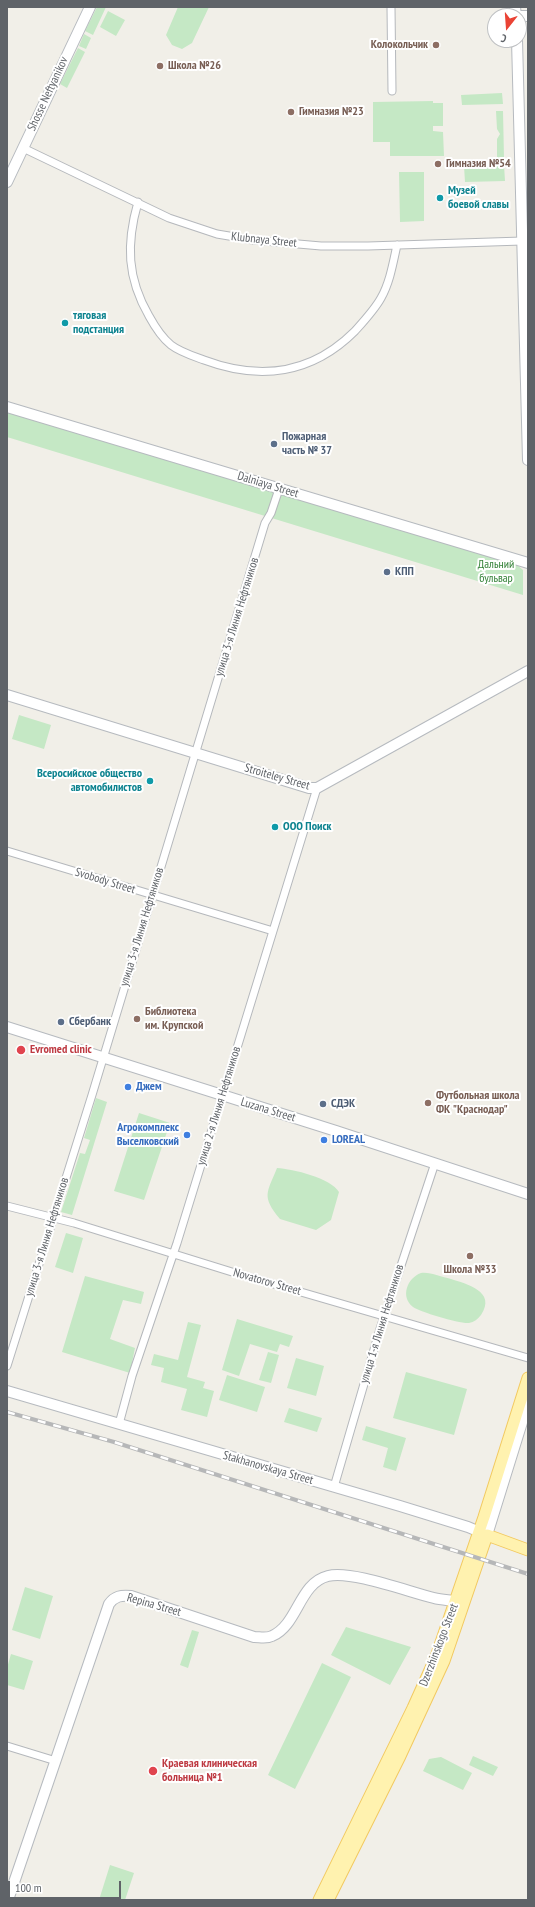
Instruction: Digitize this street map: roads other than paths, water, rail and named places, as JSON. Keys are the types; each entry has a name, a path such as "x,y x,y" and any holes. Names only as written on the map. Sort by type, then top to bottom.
{"main road":[{"name":"Dzerzhinskogo Street","path":"328,1900 400,1756 444,1661 528,1378"},
{"name":"Dzerzhinskogo Street","path":"319,1900 413,1708 436,1657 483,1533"},
{"name":"Stakhanovskaya Street","path":"483,1533 528,1550"}],"street":[{"name":"Shosse Neftyanikov","path":"7,182 90,7"},
{"path":"391,7 392,91"},
{"path":"516,48 522,241 526,275 528,460"},
{"name":"Klubnaya Street","path":"23,148 138,202 217,234 253,240 321,246 522,241"},
{"path":"138,202 131,225 130,253 132,274 138,295 157,332 172,346 215,364 238,370 268,371 302,366 340,345 362,323 381,298 390,274 397,245"},
{"name":"Dalniaya Street","path":"7,407 528,563"},
{"name":"улица 3-я Линия Нефтяников","path":"7,1366 103,1057 265,523 271,513 279,488"},
{"name":"Stroiteley Street","path":"7,695 309,788 317,788 528,671"},
{"name":"улица 2-я Линия Нефтяников","path":"119,1424 132,1376 174,1254 317,788"},
{"name":"Svobody Street","path":"7,851 272,931"},
{"name":"Luzana Street","path":"7,1027 528,1194"},
{"name":"улица 1-я Линия Нефтяников","path":"334,1487 384,1317 435,1163"},
{"name":"Novatorov Street","path":"7,1206 53,1217 384,1317 528,1358"},
{"name":"Stakhanovskaya Street","path":"7,1391 334,1487 483,1533"},
{"name":"Dzerzhinskogo Street","path":"483,1533 528,1403"},
{"name":"Repina Street","path":"8,1900 56,1761 89,1659 109,1604 113,1598 119,1596 131,1596 254,1637 265,1638 271,1637 282,1628 311,1585 319,1579 329,1575 349,1576 436,1599 456,1601"},
{"path":"7,1746 56,1761"}],"railway":[{"path":"7,1412 114,1442 528,1574"}],"place":[{"name":"Колокольчик","path":"436,45"},
{"name":"Школа №26","path":"160,66"},
{"name":"Гимназия №23","path":"291,112"},
{"name":"Гимназия №54","path":"438,164"},
{"name":"Музей боевой славы","path":"440,198"},
{"name":"тяговая подстанция","path":"65,323"},
{"name":"Пожарная часть № 37","path":"274,444"},
{"name":"КПП","path":"387,572"},
{"name":"Всеросийское общество автомобилистов","path":"150,781"},
{"name":"ООО Поиск","path":"275,827"},
{"name":"Библиотека им. Крупской","path":"137,1019"},
{"name":"Сбербанк","path":"61,1022"},
{"name":"Evromed clinic","path":"21,1050"},
{"name":"Джем","path":"128,1087"},
{"name":"Футбольная школа ФК \"Краснодар\"","path":"428,1103"},
{"name":"СДЭК","path":"323,1104"},
{"name":"Агрокомплекс Выселковский","path":"187,1135"},
{"name":"LOREAL","path":"324,1140"},
{"name":"Школа №33","path":"470,1256"},
{"name":"Краевая клиническая больница №1","path":"153,1771"}],"park label":[{"name":"Дальний бульвар","path":"496,572"}]}
